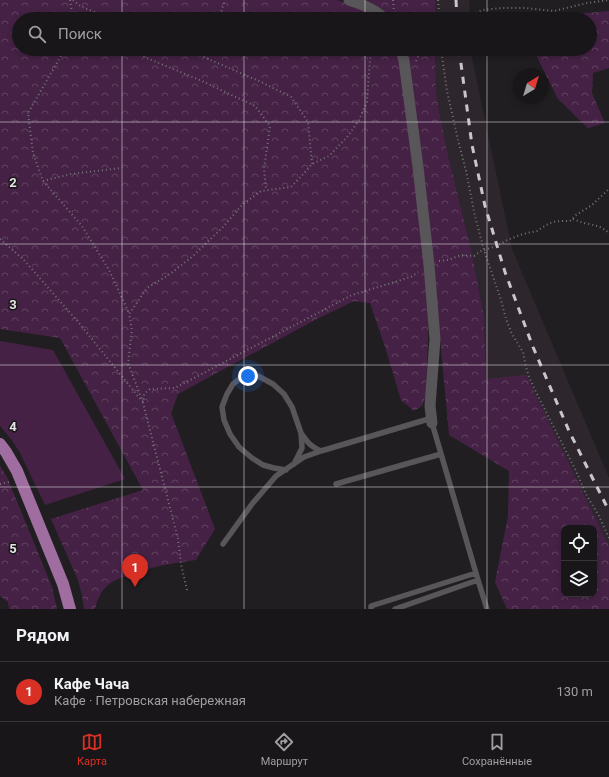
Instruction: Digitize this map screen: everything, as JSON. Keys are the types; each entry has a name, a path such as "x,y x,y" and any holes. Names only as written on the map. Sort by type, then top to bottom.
{"main road":[{"path":"0,444 20,478 63,584 70,609"}],"street":[{"path":"349,0 379,12"},
{"path":"403,56 418,167 435,339 430,406 432,421"}],"lane":[{"path":"286,470 264,465 252,458 239,447 230,434 224,420 222,407 233,384 242,377 258,376 273,384 284,394 292,407 301,433 302,448 294,464"},
{"path":"223,544 252,504 276,476 304,457 432,421 487,609"},
{"path":"301,433 312,446 321,451"},
{"path":"336,484 441,454"},
{"path":"370,609 370,606 476,573"},
{"path":"395,609 478,580"}],"path":[{"path":"70,0 72,12"},
{"path":"73,0 80,6 94,12"},
{"path":"221,12 225,0"},
{"path":"391,12 393,0"},
{"path":"438,0 439,12"},
{"path":"477,12 501,8 525,8 554,11 587,3 609,0"},
{"path":"0,239 23,259 79,323 143,402 128,363 132,330 129,314 109,270 82,226 43,181 32,153 28,113 61,56"},
{"path":"142,56 202,81 255,106 270,126 264,169 266,189"},
{"path":"201,56 259,80 290,96 308,122 312,164"},
{"path":"129,314 147,288 170,274 193,256 223,227 242,205 261,190 291,187 312,164 329,156 348,136 359,120 366,102 370,59 372,56"},
{"path":"442,56 447,90 466,172 474,216 506,319 512,334 523,352 529,377 609,538"},
{"path":"43,181 71,174 121,168"},
{"path":"428,265 461,255 474,256 484,250 497,246 506,240 537,231 553,222 570,221 592,205 609,189"},
{"path":"573,219 603,228 609,233"},
{"path":"0,484 11,482"}],"shaded area":[{"path":"435,0 469,0 470,12 435,12"},
{"path":"435,56 472,56 512,249 609,478 609,546 557,439 486,379 484,317 472,253 447,151 436,94"}],"green space":[{"path":"0,0 337,0 352,4 366,12 12,12 12,56 399,56 429,291 426,395 422,406 414,411 401,400 370,303 354,301 313,321 178,394 171,413 215,529 196,560 170,564 119,578 103,590 95,609 84,609 78,580 51,519 143,490 60,338 0,329"},
{"path":"364,0 435,0 435,12 385,12 372,3"},
{"path":"609,11 609,68 593,73 592,93 605,123 588,128 558,99 549,81 549,68 542,68 536,56 597,56 597,12"},
{"path":"406,56 435,56 436,94 447,151 472,253 484,317 486,379 526,375 609,546 609,609 507,609 495,582 508,516 509,471 449,435 433,263"},
{"path":"0,341 53,350 125,479 45,505 19,451 0,426"},
{"path":"0,466 7,477 52,587 57,609 9,609 8,602 0,596"}],"railway":[{"path":"456,0 457,12"},
{"path":"460,56 472,145 485,206 505,272 533,347 569,431 609,511"}],"place":[{"name":"Кафе Чача","path":"135,587"}]}
